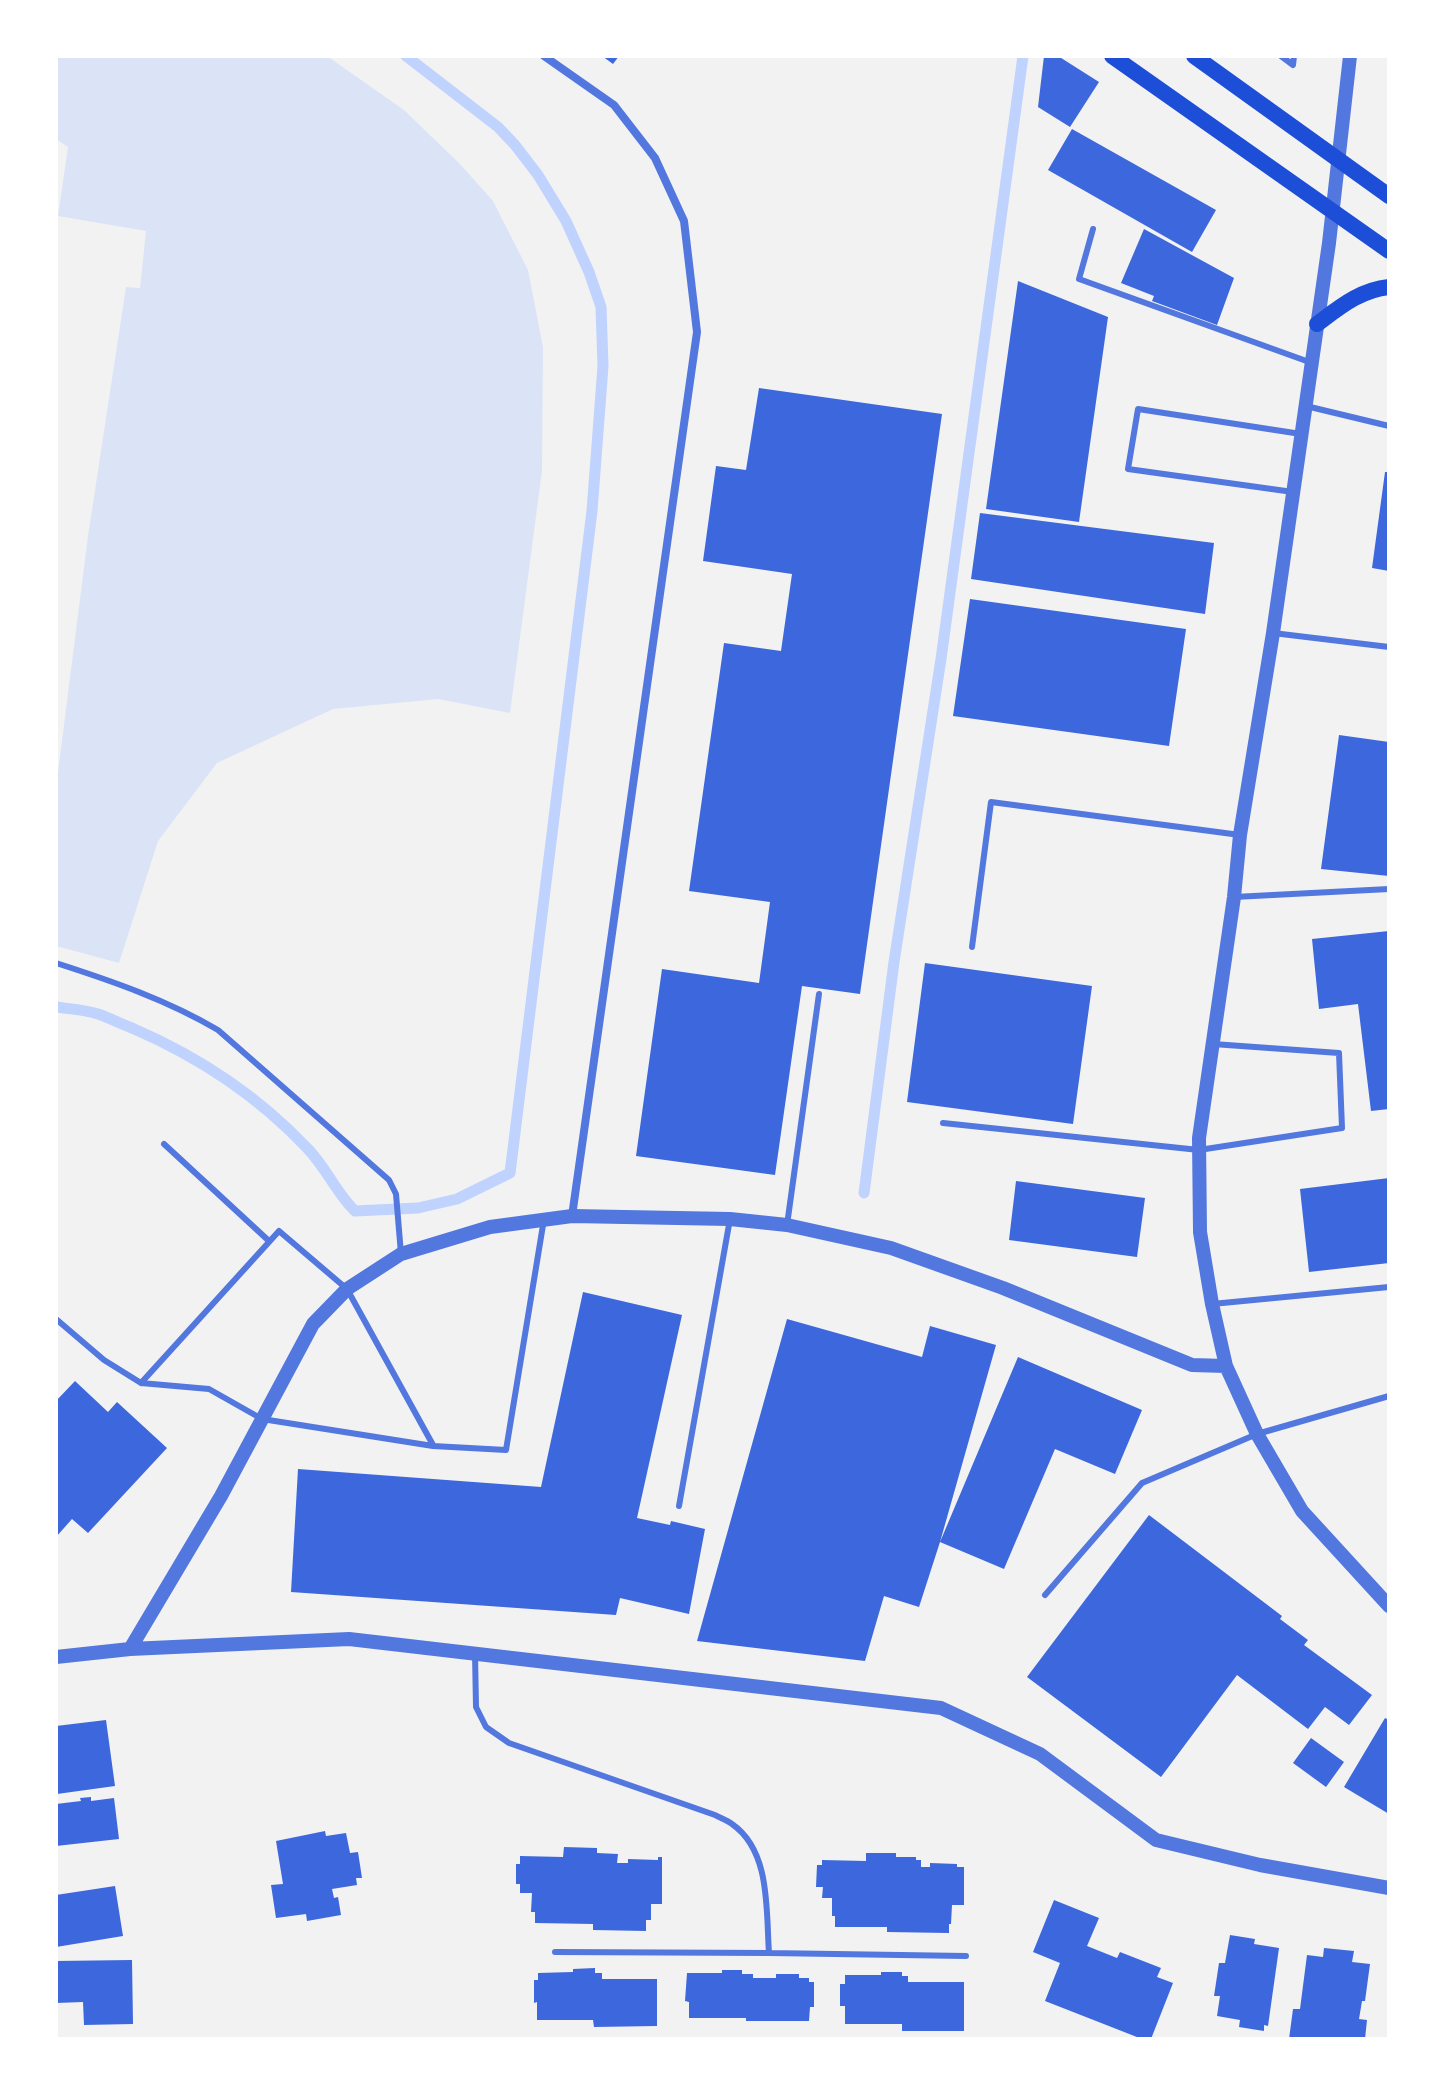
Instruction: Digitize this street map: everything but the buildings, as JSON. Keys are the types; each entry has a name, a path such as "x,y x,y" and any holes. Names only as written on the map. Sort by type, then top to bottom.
{"main road":[{"path":"1112,56 1389,251"},
{"path":"1194,56 1389,196"},
{"path":"1317,324 1352,298 1377,288 1389,287"}],"street":[{"path":"544,56 614,105 655,158 684,221 697,332 572,1216"},
{"path":"1350,56 1333,211 1273,633 1240,835 1199,1150 1200,1232 1226,1366 1257,1434 1302,1511 1389,1606"},
{"path":"130,1649 221,1496 313,1324 347,1289 401,1254 490,1227 572,1216 730,1219 787,1225 905,1253 1003,1288 1192,1365 1226,1366"},
{"path":"56,1657 130,1649 349,1639 941,1708 1040,1754 1156,1840 1260,1865 1389,1888"}],"lane":[{"path":"1281,56 1293,65 1294,56"},
{"path":"1093,229 1079,279 1312,363"},
{"path":"1306,406 1389,426"},
{"path":"1293,492 1128,469 1138,409 1301,434"},
{"path":"1273,633 1389,647"},
{"path":"972,947 991,802 1240,835"},
{"path":"1234,897 1389,889"},
{"path":"56,963 146,994 218,1030 389,1180 396,1194 401,1254"},
{"path":"787,1225 819,994"},
{"path":"943,1123 1199,1150 1342,1128 1339,1053 1213,1044"},
{"path":"164,1144 269,1241"},
{"path":"56,1319 104,1360 141,1383 209,1389 262,1419 433,1446 506,1450 544,1219"},
{"path":"679,1506 730,1219"},
{"path":"141,1383 279,1231 347,1289 433,1446"},
{"path":"1212,1304 1389,1287"},
{"path":"1045,1595 1142,1483 1257,1434 1389,1396"},
{"path":"475,1653 476,1707 486,1727 509,1743 715,1815 732,1824 749,1841 760,1864 769,1953"},
{"path":"555,1952 966,1956"}],"shaded area":[{"path":"56,56 327,56 404,110 493,201 528,270 543,347 542,471 510,713 438,699 333,709 217,763 158,841 119,963 56,946 56,788 88,536 126,287 140,288 146,231 58,216 68,147 56,139"}],"waterway":[{"path":"56,1007 111,1019 180,1051 226,1079 268,1111 307,1148 355,1211 418,1208 457,1199 510,1173 592,511 603,366 601,307 566,221 515,145 498,127 406,56"},
{"path":"864,1193 1023,56"}]}
